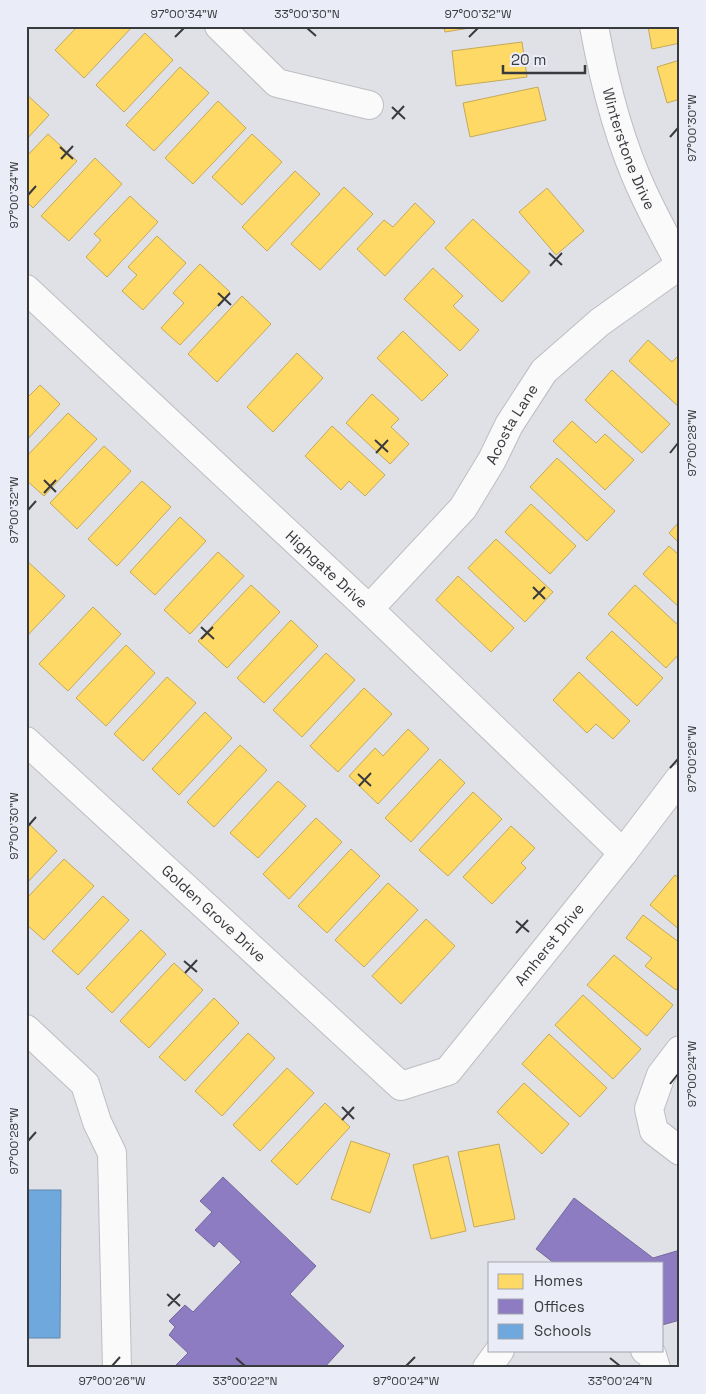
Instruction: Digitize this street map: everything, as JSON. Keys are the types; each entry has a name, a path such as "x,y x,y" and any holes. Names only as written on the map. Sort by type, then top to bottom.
{"street":[{"path":"219,26 277,83 369,105"},
{"name":"Winterstone Drive","path":"594,26 601,65 626,152 642,191 680,264"},
{"name":"Acosta Lane","path":"369,609 463,508 492,460 509,425 544,370 600,322 680,264"},
{"name":"Highgate Drive","path":"26,289 369,609 624,853"},
{"name":"Golden Grove Drive","path":"26,742 402,1086"},
{"name":"Amherst Drive","path":"402,1086 448,1071 624,853 680,778"},
{"path":"26,1030 84,1084 112,1153 117,1368"},
{"path":"680,1050 661,1074 649,1109 654,1131 680,1151"},
{"path":"487,1368 499,1352"},
{"path":"648,1352 652,1355 656,1368"}],"building: Homes":[{"path":"78,26 133,26 84,78 55,50"},
{"path":"444,26 482,26 445,32"},
{"path":"648,26 680,26 680,43 652,49"},
{"path":"145,33 173,60 124,112 96,85"},
{"path":"522,42 527,77 456,86 452,51"},
{"path":"680,60 680,99 667,103 657,67"},
{"path":"180,67 209,93 154,151 126,125"},
{"path":"538,87 546,120 470,137 463,103"},
{"path":"26,94 49,115 26,140"},
{"path":"218,101 246,128 193,184 165,158"},
{"path":"48,134 77,161 33,208 26,201 26,157"},
{"path":"252,134 282,162 242,205 212,177"},
{"path":"95,158 122,184 69,241 41,216"},
{"path":"295,171 320,194 267,251 242,227"},
{"path":"344,187 373,214 320,270 291,244"},
{"path":"547,188 584,231 556,255 519,212"},
{"path":"130,196 158,222 107,277 86,257 101,240 94,234"},
{"path":"415,203 435,222 385,276 357,249 384,220 393,227"},
{"path":"473,219 530,272 502,302 445,248"},
{"path":"157,236 186,263 143,310 122,291 137,275 128,267"},
{"path":"200,264 230,292 180,345 161,328 184,303 173,293"},
{"path":"433,268 463,296 453,306 479,330 460,351 404,299"},
{"path":"242,296 271,324 217,382 188,354"},
{"path":"403,331 448,375 422,401 377,358"},
{"path":"648,340 672,362 680,354 680,408 629,361"},
{"path":"297,353 323,378 273,432 247,407"},
{"path":"612,370 670,424 642,453 585,400"},
{"path":"40,385 60,404 26,441 26,399"},
{"path":"372,394 399,419 391,427 409,444 390,464 346,423"},
{"path":"68,413 97,439 44,496 26,480 26,457"},
{"path":"572,421 596,443 605,434 634,460 605,490 553,441"},
{"path":"332,426 385,475 365,496 349,481 341,490 305,456"},
{"path":"104,446 131,471 77,529 50,503"},
{"path":"557,458 615,511 587,541 530,487"},
{"path":"142,481 171,507 117,566 88,539"},
{"path":"531,504 576,546 550,574 505,532"},
{"path":"180,517 206,541 155,595 130,572"},
{"path":"680,521 680,544 669,533"},
{"path":"496,539 553,592 525,622 468,568"},
{"path":"669,546 680,556 680,608 643,574"},
{"path":"218,552 244,576 190,634 164,610"},
{"path":"26,560 65,596 26,637"},
{"path":"458,576 514,628 491,652 436,600"},
{"path":"251,585 280,612 227,668 198,641"},
{"path":"635,585 680,627 680,653 666,668 608,614"},
{"path":"93,607 121,634 68,691 39,664"},
{"path":"291,620 318,646 264,703 237,678"},
{"path":"612,631 663,678 637,706 586,658"},
{"path":"126,645 155,673 106,726 76,698"},
{"path":"326,653 355,680 302,737 273,710"},
{"path":"579,672 630,721 613,739 596,724 587,733 553,700"},
{"path":"167,677 196,703 143,761 114,734"},
{"path":"364,688 392,714 338,772 310,746"},
{"path":"205,712 232,738 179,795 152,769"},
{"path":"408,729 429,749 378,804 349,776 375,748 383,756"},
{"path":"240,745 267,770 214,827 187,802"},
{"path":"440,759 465,783 411,842 385,818"},
{"path":"278,781 306,806 258,858 230,833"},
{"path":"473,792 502,819 448,876 419,850"},
{"path":"316,818 342,842 289,899 263,874"},
{"path":"28,823 57,851 26,884 26,825"},
{"path":"511,826 535,848 521,863 526,868 492,904 463,877"},
{"path":"351,849 380,876 327,933 298,906"},
{"path":"64,859 94,886 44,940 26,924 26,899"},
{"path":"675,875 680,879 680,930 650,905"},
{"path":"388,883 418,910 364,967 335,940"},
{"path":"103,896 129,920 78,975 52,951"},
{"path":"643,915 680,943 680,985 676,990 645,966 652,958 626,938"},
{"path":"426,919 455,946 401,1004 372,976"},
{"path":"141,930 166,954 112,1013 86,988"},
{"path":"614,955 673,1005 647,1036 587,985"},
{"path":"174,963 203,990 149,1048 120,1021"},
{"path":"583,995 641,1049 613,1079 555,1025"},
{"path":"214,998 239,1023 185,1081 159,1057"},
{"path":"248,1033 275,1058 222,1116 195,1091"},
{"path":"549,1034 607,1088 580,1117 522,1064"},
{"path":"287,1068 314,1093 260,1151 233,1125"},
{"path":"524,1083 569,1124 542,1154 497,1112"},
{"path":"325,1103 350,1127 297,1185 271,1161"},
{"path":"351,1141 390,1154 370,1213 331,1199"},
{"path":"499,1144 515,1219 474,1227 458,1152"},
{"path":"448,1156 466,1231 431,1239 413,1165"}],"building: Offices":[{"path":"223,1177 316,1266 290,1294 344,1346 324,1368 173,1368 188,1353 169,1335 175,1327 169,1321 185,1305 193,1312 241,1262 219,1241 214,1247 195,1230 212,1212 200,1201"},
{"path":"574,1198 653,1258 680,1250 680,1320 664,1324 664,1262 553,1262 536,1249"}],"building: Schools":[{"path":"26,1190 61,1190 60,1338 26,1338"}]}
